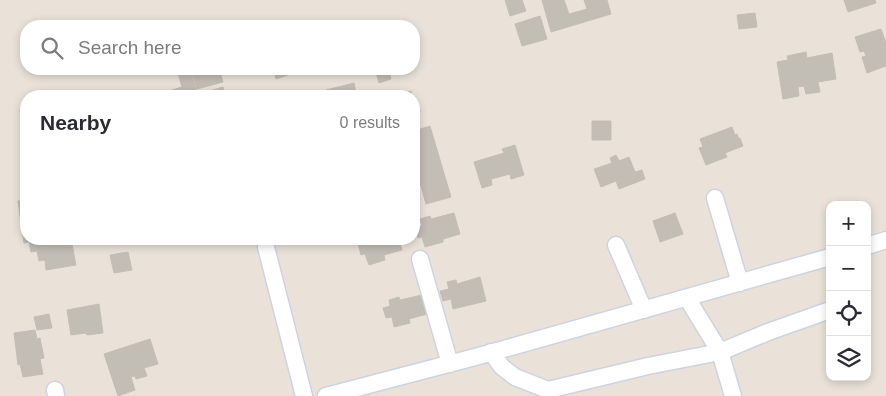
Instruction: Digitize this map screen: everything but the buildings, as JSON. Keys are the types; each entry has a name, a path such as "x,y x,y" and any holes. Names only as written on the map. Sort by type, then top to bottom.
{"street":[{"path":"715,198 740,283"},
{"path":"871,245 886,240"},
{"path":"616,245 644,310"},
{"path":"266,247 304,396"},
{"path":"326,396 450,364 826,258"},
{"path":"420,259 450,364"},
{"path":"687,298 720,352 733,396"},
{"path":"491,352 502,367 515,377 548,390 648,366 720,352 768,332 826,311"}]}
